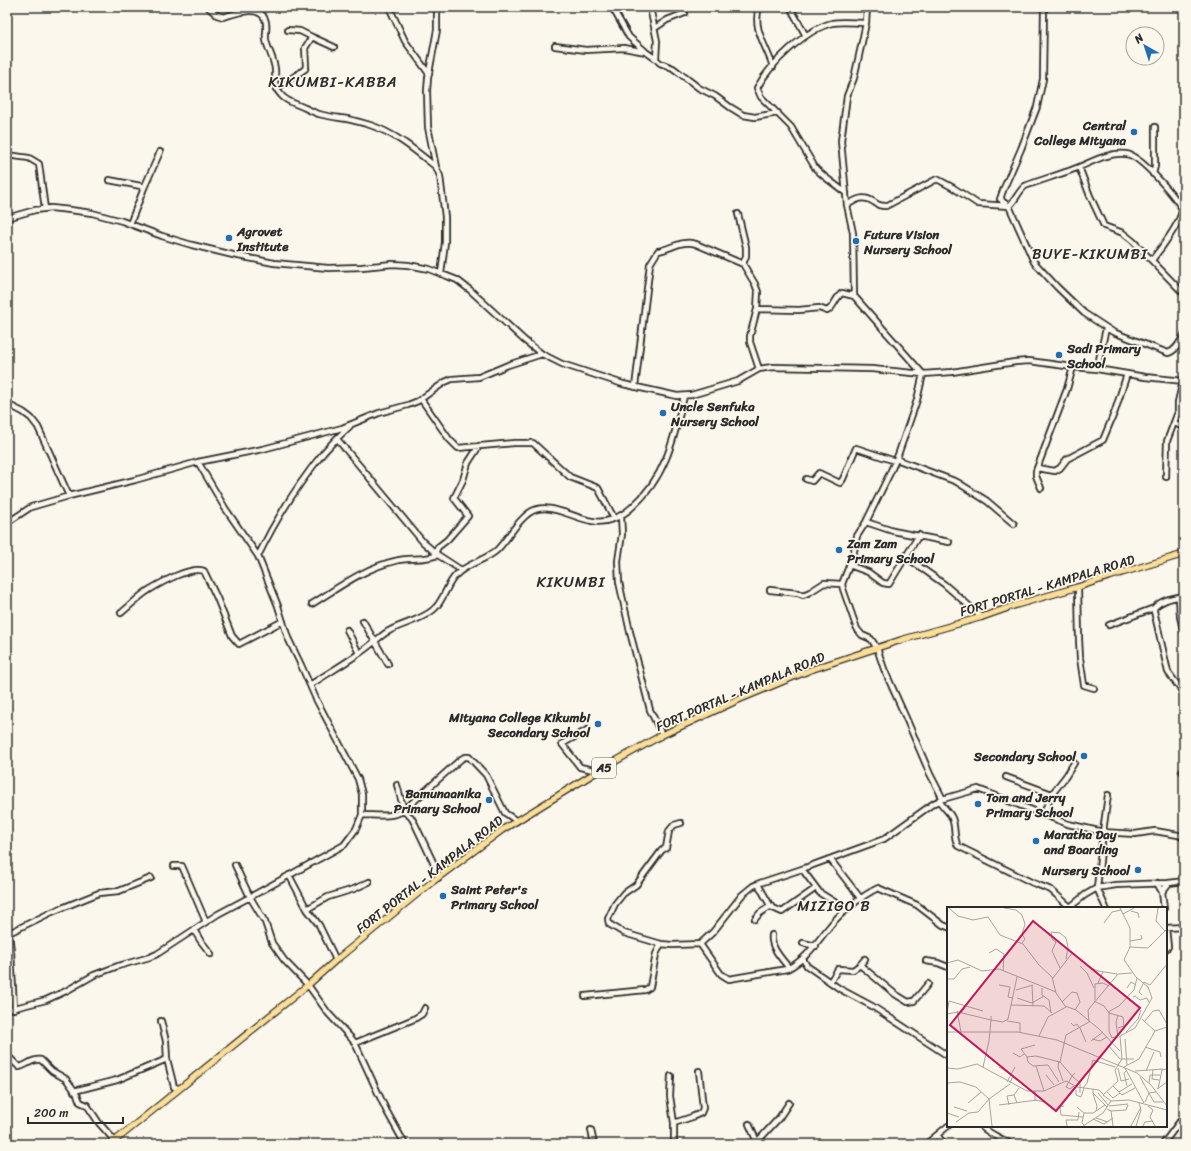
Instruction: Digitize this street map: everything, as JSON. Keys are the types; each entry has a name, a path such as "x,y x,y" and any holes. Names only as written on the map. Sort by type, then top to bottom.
{"main road":[{"name":"FORT PORTAL - KAMPALA ROAD","path":"113,1143 308,985 336,960 438,878 502,830 598,771 662,735 738,700 810,670 1184,554"}],"street":[{"path":"208,7 223,17 245,11 260,13 264,17 266,21 266,42 273,60 276,89 287,100 314,112 372,126 395,137 436,167"},
{"path":"389,7 406,41 429,74"},
{"path":"437,7 437,30 427,91 428,127 436,167 440,176 445,217 445,242 441,274"},
{"path":"612,7 629,37 660,63 673,68 699,88 715,96 743,115 755,117 778,113"},
{"path":"650,7 657,41 656,59"},
{"path":"759,7 756,16 756,24 773,67"},
{"path":"790,7 806,36"},
{"path":"854,296 853,233 847,205 841,141 844,110 847,96 854,78 866,23 867,7"},
{"path":"996,205 1001,198 1037,107 1043,79 1044,7"},
{"path":"655,28 667,20 685,13"},
{"path":"846,193 824,177 816,169 791,127 761,97 757,88 786,52 806,36 826,25 833,23 866,23"},
{"path":"288,30 300,32 334,47"},
{"path":"276,89 305,69 305,48 312,37"},
{"path":"555,46 586,50 624,48 646,52"},
{"path":"1153,174 1155,166 1155,127"},
{"path":"130,224 160,152"},
{"path":"1009,206 1025,186 1079,167 1102,157 1112,154 1127,154 1135,158 1164,185 1180,206 1182,213 1152,260"},
{"path":"7,156 29,158 39,164 45,209"},
{"path":"1079,167 1104,226 1123,233 1133,240 1184,294"},
{"path":"847,205 859,198 864,197 881,206 886,206 937,179 952,186 978,204 1009,206"},
{"path":"109,180 141,186 144,188"},
{"path":"1001,198 1002,201 1009,206 1034,262 1057,287 1084,312 1106,328 1168,353 1175,349 1184,335"},
{"path":"7,218 35,210 70,210 92,213 192,245 274,263 328,268 393,264 429,269 457,280 470,290 524,340 542,354 562,364 635,387 677,396 691,396 738,381 759,369 772,367 872,369 922,374 952,372 1028,361 1183,381 1178,402 1178,412 1167,441 1166,477"},
{"path":"738,214 746,247 746,256 742,264"},
{"path":"1179,219 1184,214"},
{"path":"635,387 650,264 658,251 684,243 692,242 742,264 756,284 757,309 750,336 750,342 759,369"},
{"path":"757,309 799,310 819,308 827,311 842,293 854,296 922,374"},
{"path":"1097,369 1106,328"},
{"path":"7,523 31,507 69,496 135,480 198,462 263,449 352,424 379,413 408,405 421,399 438,386 452,379 479,377 508,365 542,354"},
{"path":"1041,488 1036,476 1037,468 1067,389 1073,367"},
{"path":"922,374 917,400 896,460 866,522 857,536 842,584 857,628 862,635 871,639 877,648 884,669 941,800 941,805 952,817 956,829 955,838 958,846 1051,890 1068,907"},
{"path":"1037,468 1056,471 1067,459 1103,440 1115,411 1127,374"},
{"path":"310,685 388,632 417,620 435,609 451,582 461,570 498,549 521,519 536,509 551,509 592,521 601,522 621,516 641,500 660,473 674,437 684,396"},
{"path":"421,399 456,446 461,448 520,442 533,443 570,477 598,488 614,518"},
{"path":"7,404 23,412 38,426 69,496"},
{"path":"1174,423 1184,427"},
{"path":"258,556 278,517 302,482 325,451 352,424"},
{"path":"337,439 423,542 436,554 461,570"},
{"path":"312,604 354,578 379,566 394,561 429,558 436,554 438,547 447,540 468,516 454,498 463,480 468,463 479,446"},
{"path":"806,480 812,481 819,473 840,482 843,479 856,448 896,460 957,482 982,498 1014,524"},
{"path":"7,1010 46,1000 66,991 94,975 118,966 150,957 170,946 218,914 344,845 356,829 362,815 362,794 358,779 316,699 288,638 258,556 225,508 198,462"},
{"path":"621,516 622,534 618,561 619,582 650,710 662,735"},
{"path":"866,522 893,531 949,542"},
{"path":"849,565 868,572 887,585 894,578 919,535"},
{"path":"906,557 944,584 982,617"},
{"path":"121,614 148,590 178,575 200,570 204,571 217,598 232,636 239,644 283,621"},
{"path":"770,590 798,593 803,595 824,583 842,584"},
{"path":"1078,587 1080,658 1084,685 1094,688"},
{"path":"1109,625 1154,608 1167,599 1181,597 1180,617 1184,634"},
{"path":"1154,608 1168,672 1184,694"},
{"path":"363,621 388,664"},
{"path":"347,630 359,653"},
{"path":"587,730 562,744 580,767 598,771"},
{"path":"362,815 381,816 398,813 461,759 469,757 486,775 505,813 517,820"},
{"path":"1043,814 1052,794 1074,763"},
{"path":"1006,777 1052,794"},
{"path":"397,785 403,810 411,817 433,862 438,878"},
{"path":"681,823 674,825 669,831 666,848 662,850 636,885 623,894 619,899 608,919 609,924 624,933 661,944 700,944 713,932 742,895 758,884 884,839 941,800 978,789 1068,824 1103,832 1135,834 1155,831 1184,836"},
{"path":"1106,907 1097,888 1108,795"},
{"path":"830,859 862,899"},
{"path":"235,865 250,897 265,922 272,943 284,960 308,985 328,1013 355,1043 386,1110 405,1144"},
{"path":"174,866 182,866 206,922"},
{"path":"802,869 820,893 846,910"},
{"path":"289,875 307,909 319,925 336,960"},
{"path":"14,1009 11,951 8,933 52,912 99,893 123,890 151,878"},
{"path":"1070,907 1084,895 1097,888 1116,885 1184,881"},
{"path":"307,909 328,897 354,889 369,882"},
{"path":"1157,883 1162,892 1164,907"},
{"path":"1162,892 1170,883"},
{"path":"758,884 771,906 782,912 816,888"},
{"path":"700,944 721,974 729,979 789,968 803,959 816,946 831,924 846,910 878,888 917,905 947,927"},
{"path":"755,919 760,913 771,906"},
{"path":"1167,928 1184,927"},
{"path":"194,930 211,954"},
{"path":"772,935 775,948 789,968"},
{"path":"1167,938 1167,948"},
{"path":"803,943 816,946"},
{"path":"585,996 645,990 650,988 656,954 661,944"},
{"path":"803,959 807,966 830,982 878,1010 947,1055"},
{"path":"830,982 838,969 853,970 865,959"},
{"path":"926,962 938,963 947,967"},
{"path":"860,965 895,994 908,1002 914,1001 928,984"},
{"path":"355,1043 414,1019 422,1014 425,1008"},
{"path":"161,1021 166,1042 167,1059 174,1088 179,1088"},
{"path":"7,1055 19,1068 35,1059 41,1060 52,1071 66,1079 80,1102 88,1105 113,1143"},
{"path":"74,1091 117,1080 167,1059"},
{"path":"674,1123 701,1113 703,1108 699,1071"},
{"path":"671,1076 670,1096 674,1123 674,1144"},
{"path":"749,1124 757,1143 779,1118 789,1103"},
{"path":"1163,1144 1184,1116"},
{"path":"926,1144 947,1127"},
{"path":"982,1127 997,1138 1004,1139 1009,1143"},
{"path":"591,1130 594,1144"},
{"path":"937,1134 944,1144"}],"place":[{"name":"Central College Mityana","path":"1134,132"},
{"name":"Agrovet Institute","path":"229,238"},
{"name":"Future Vision Nursery School","path":"856,241"},
{"name":"Sadi Primary School","path":"1059,355"},
{"name":"Uncle Senfuka Nursery School","path":"663,413"},
{"name":"Zam Zam Primary School","path":"839,550"},
{"name":"Mityana College Kikumbi Secondary School","path":"598,724"},
{"name":"Secondary School","path":"1084,756"},
{"name":"Bamunaanika Primary School","path":"489,800"},
{"name":"Tom and Jerry Primary School","path":"978,804"},
{"name":"Maratha Day and Boarding","path":"1036,841"},
{"name":"Nursery School","path":"1138,870"},
{"name":"Saint Peter's Primary School","path":"443,896"}],"district":[{"name":"KIKUMBI-KABBA","path":"333,82"},
{"name":"BUYE-KIKUMBI","path":"1090,254"},
{"name":"KIKUMBI","path":"571,582"},
{"name":"MIZIGO B","path":"834,906"}]}
